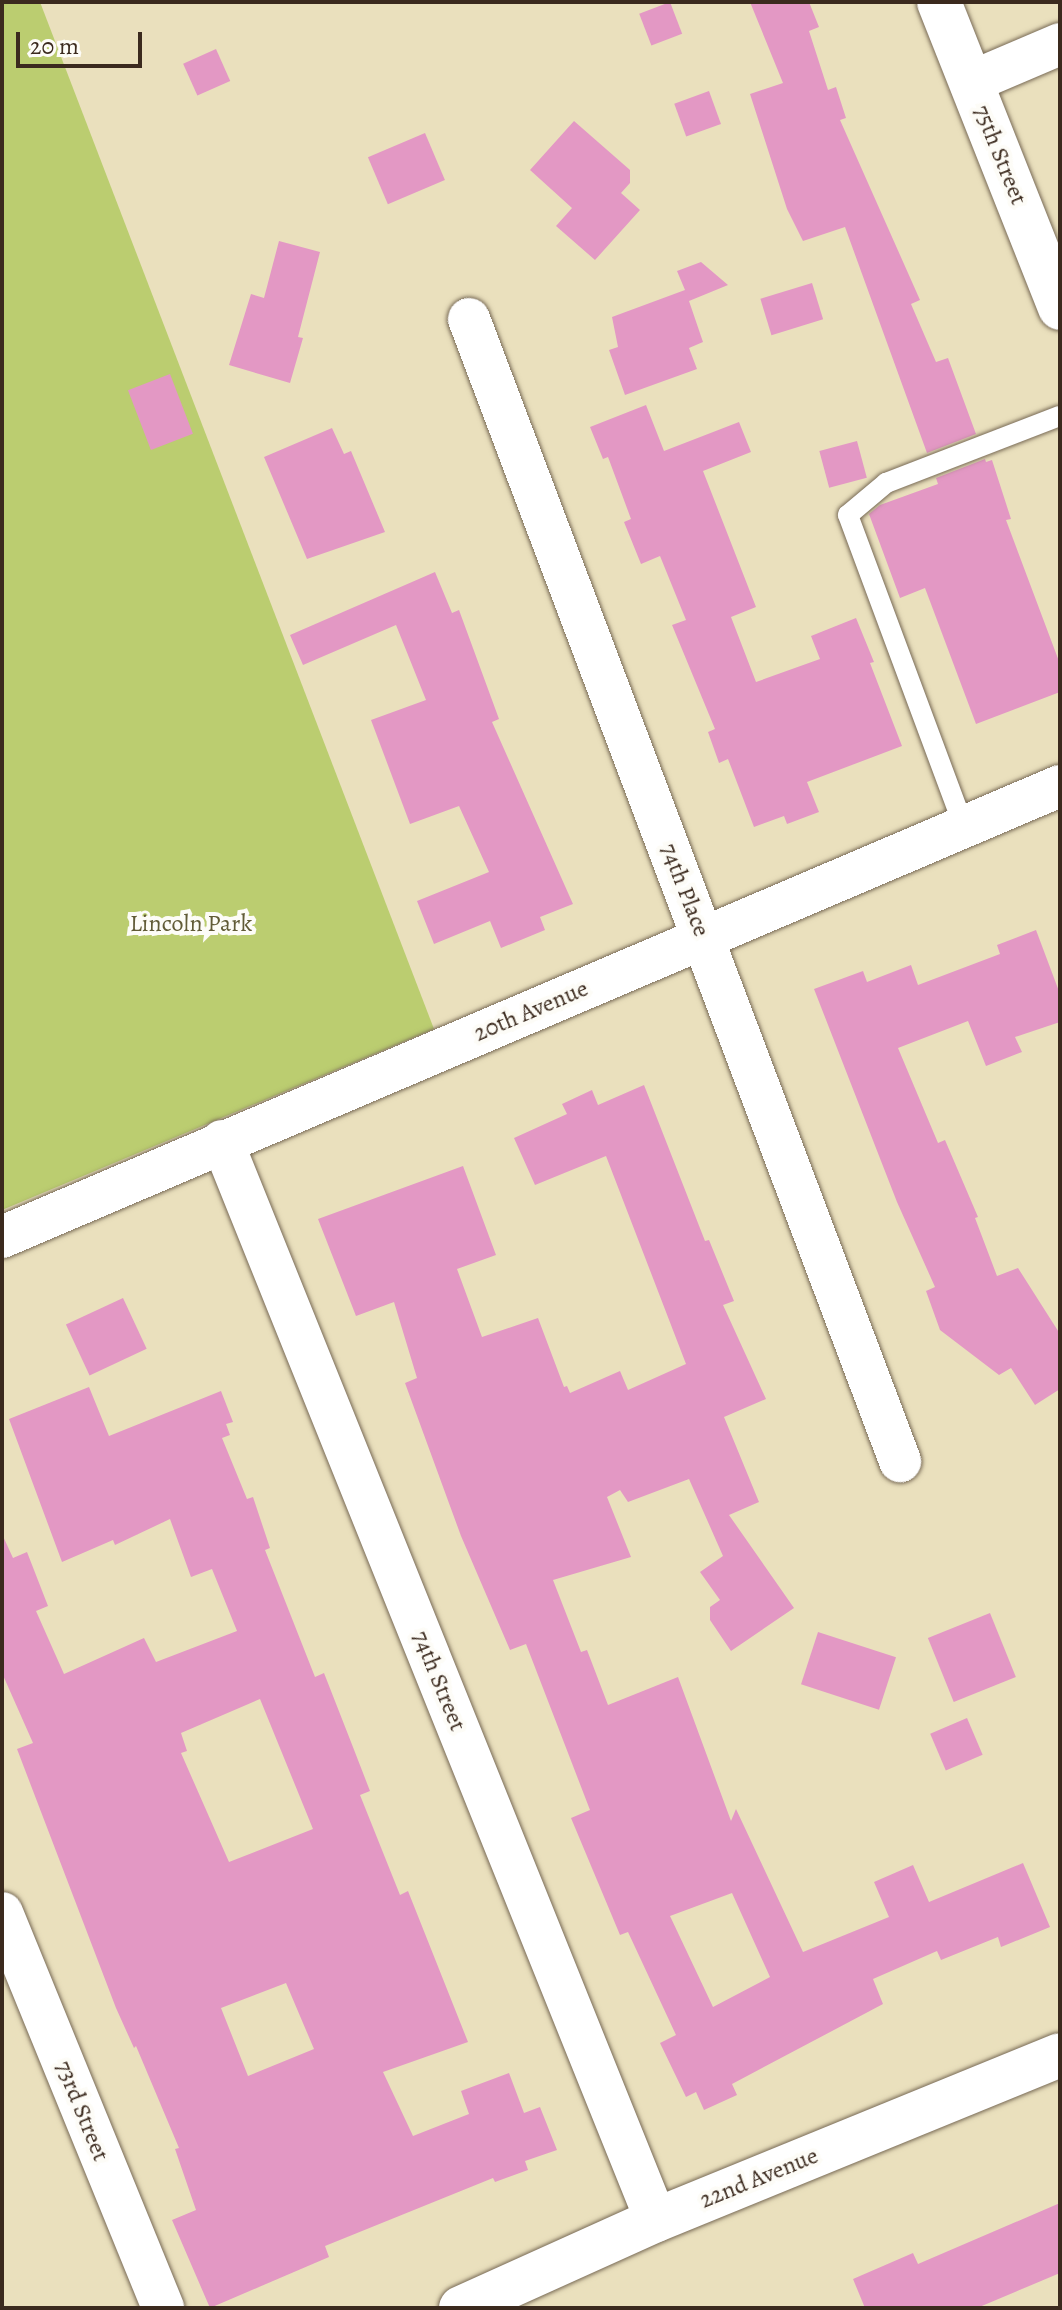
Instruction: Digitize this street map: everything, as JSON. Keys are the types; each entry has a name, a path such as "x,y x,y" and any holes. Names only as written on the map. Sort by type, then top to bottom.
{"street":[{"name":"75th Street","path":"939,2 1060,308"},
{"path":"971,82 1060,44"},
{"name":"74th Place","path":"469,319 900,1461"},
{"name":"20th Avenue","path":"2,1237 1060,786"},
{"name":"74th Street","path":"222,1141 656,2220"},
{"name":"73rd Street","path":"2,1913 163,2308"},
{"name":"22nd Avenue","path":"461,2308 656,2220 1060,2055"}],"lane":[{"path":"964,827 848,515 886,483 1060,416"}],"green space":[{"name":"Lincoln Park","path":"2,2 40,2 434,1029 2,1210"}],"building":[{"path":"670,2 682,34 651,46 639,14"},
{"path":"750,2 809,2 819,27 809,31 828,90 836,87 846,118 840,120 920,300 911,304 936,362 948,358 976,434 927,453 845,227 803,241 787,209 750,94 783,83"},
{"path":"216,49 230,81 197,96 183,64"},
{"path":"709,91 721,124 686,137 674,104"},
{"path":"574,121 630,170 630,183 621,193 640,210 595,260 556,226 572,208 530,170"},
{"path":"425,133 445,180 388,204 368,157"},
{"path":"279,241 320,252 298,337 303,338 290,383 229,365 251,294 264,298"},
{"path":"701,262 728,285 689,301 703,342 689,348 697,369 625,395 609,350 618,347 612,317 685,290 677,271"},
{"path":"812,283 823,319 771,335 760,299"},
{"path":"170,374 193,434 151,450 128,390"},
{"path":"646,405 664,451 739,422 751,452 703,471 756,607 731,617 756,682 820,659 811,636 856,618 902,746 807,782 819,812 787,824 784,816 754,827 728,759 719,763 708,732 715,729 672,625 686,620 660,556 641,564 624,522 631,519 608,457 603,459 590,427"},
{"path":"332,428 344,454 351,451 385,532 307,559 264,457"},
{"path":"857,441 867,478 829,488 819,451"},
{"path":"985,459 986,462 992,460 1011,519 1006,520 1060,664 1060,692 976,724 925,588 900,598 869,514 880,505 938,484 936,478"},
{"path":"435,572 452,613 459,610 499,719 492,722 573,904 540,917 545,930 501,948 490,921 434,944 417,901 489,872 459,806 410,824 371,720 426,700 396,625 303,665 290,635"},
{"path":"1036,930 1060,994 1060,1022 1015,1037 1022,1052 986,1066 968,1021 898,1048 938,1143 945,1140 978,1217 975,1218 997,1276 1018,1268 1060,1334 1060,1389 1035,1405 1011,1368 999,1375 940,1330 926,1291 935,1287 897,1202 814,989 863,971 867,982 911,965 918,985 1000,954 997,945"},
{"path":"644,1085 705,1241 709,1240 734,1301 723,1305 766,1399 724,1417 759,1502 729,1515 794,1608 731,1651 710,1620 710,1607 720,1600 700,1572 723,1556 689,1479 628,1502 620,1490 607,1497 631,1557 553,1580 581,1652 587,1650 608,1705 678,1677 731,1821 736,1809 803,1952 889,1917 874,1882 913,1865 929,1902 1023,1863 1050,1927 1001,1947 998,1937 941,1960 937,1951 873,1979 883,2004 732,2084 737,2095 704,2110 696,2092 686,2097 660,2043 676,2035 628,1932 620,1935 571,1818 590,1810 526,1644 510,1650 461,1536 405,1383 417,1378 394,1302 356,1316 318,1219 463,1166 496,1255 457,1269 482,1337 538,1318 564,1387 567,1386 570,1393 620,1371 628,1390 686,1364 606,1156 535,1185 514,1138 567,1114 562,1104 592,1090 598,1105","holes":["732,1893 770,1977 713,2007 670,1916"]},
{"path":"123,1298 147,1349 90,1375 66,1325"},
{"path":"89,1387 109,1436 221,1391 233,1422 226,1424 230,1435 222,1438 247,1499 253,1497 270,1548 265,1550 315,1677 324,1673 351,1742 370,1791 360,1795 400,1895 408,1891 468,2042 383,2072 413,2136 469,2114 461,2091 509,2073 524,2113 540,2107 557,2150 525,2161 528,2170 495,2182 493,2178 325,2246 329,2257 210,2308 172,2220 196,2210 175,2149 179,2148 136,2046 134,2048 116,2008 17,1749 33,1743 2,1673 2,1534 13,1558 27,1552 48,1606 36,1611 64,1674 144,1638 156,1662 237,1631 212,1569 191,1577 170,1519 115,1545 113,1540 62,1562 9,1419","holes":["260,1699 313,1829 229,1862 181,1753 187,1751 181,1733","286,1983 314,2049 248,2076 221,2008"]},
{"path":"990,1613 1016,1677 954,1702 928,1638"},
{"path":"818,1632 896,1657 879,1710 801,1684"},
{"path":"967,1718 983,1755 946,1770 930,1734"},
{"path":"1060,2203 1060,2273 977,2308 865,2308 853,2279 913,2253 918,2264"}]}
